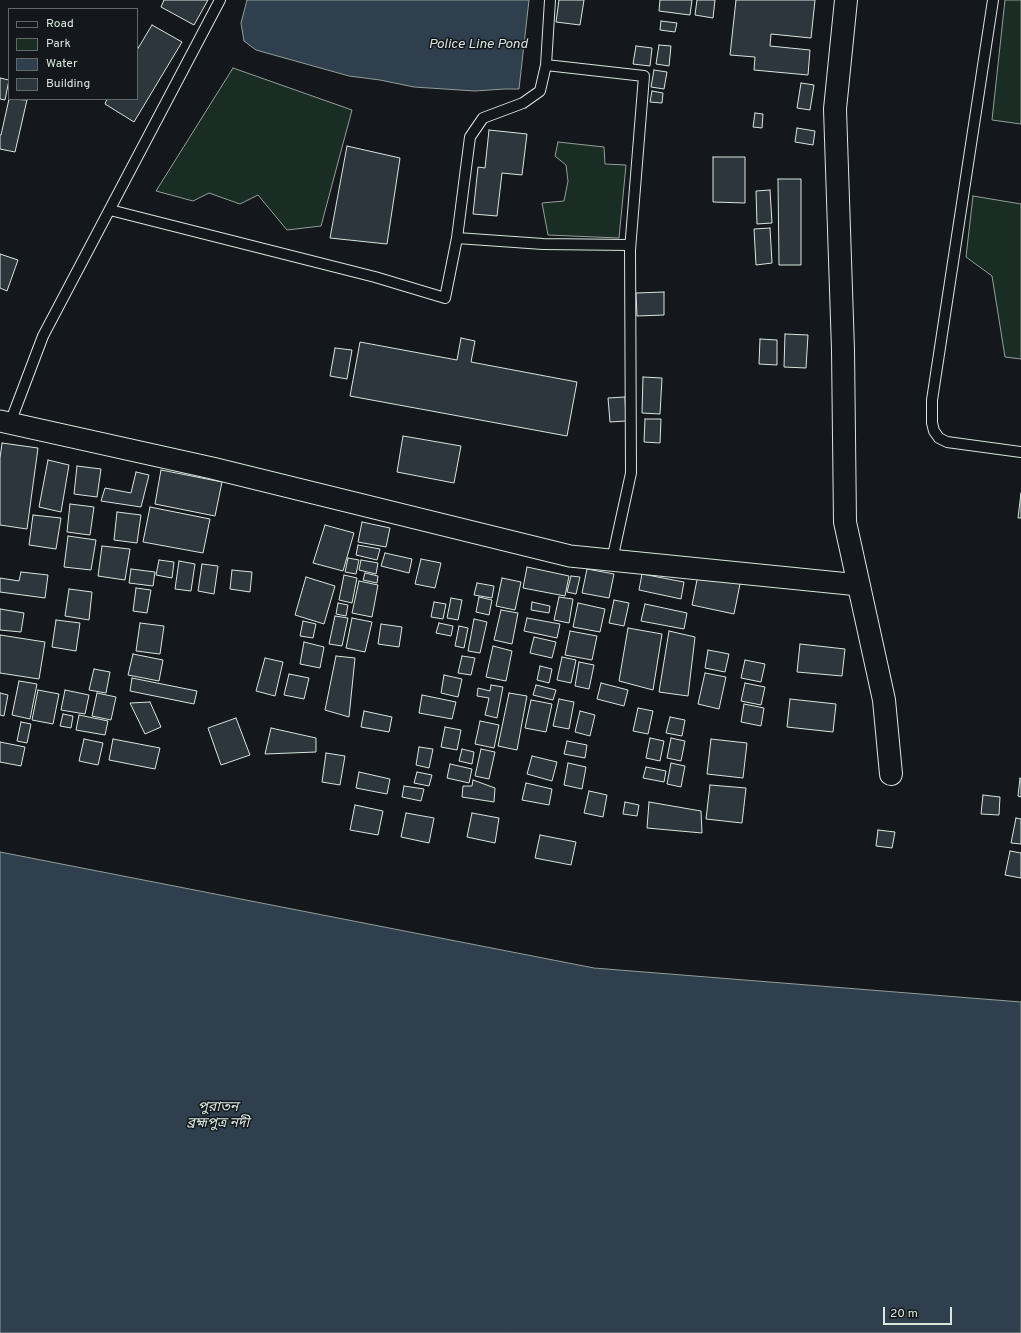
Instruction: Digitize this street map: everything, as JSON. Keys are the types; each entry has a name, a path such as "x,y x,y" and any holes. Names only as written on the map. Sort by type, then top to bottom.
{"street":[{"path":"846,0 835,109 845,522 884,700 891,774"},
{"path":"5,422 212,468 570,556 859,585"}],"lane":[{"path":"5,422 43,336 220,0"},
{"path":"110,210 375,277 446,298 457,238 470,137 484,118 523,102 540,91 546,65 550,0"},
{"path":"993,0 932,400 932,423 934,431 939,438 947,442 1021,452"},
{"path":"546,65 644,76 630,250 631,473 612,560"},
{"path":"457,238 543,244 630,246 630,250"}],"green space":[{"path":"1005,0 1021,0 1021,124 992,120"},
{"path":"233,68 352,110 321,226 287,230 258,195 240,204 209,193 193,201 156,191"},
{"path":"558,142 604,147 605,164 626,165 619,238 548,235 542,203 564,201 568,181 566,165 555,156"},
{"path":"973,196 1021,204 1021,359 1005,357 992,276 966,257"}],"water":[{"name":"Police Line Pond","path":"247,0 529,0 519,89 475,91 414,87 380,80 349,76 256,50 244,41 241,23"},
{"name":"পুরাতন ব্রহ্মপুত্র নদী","path":"0,852 594,968 1021,1002 1021,1333 0,1333"}],"building":[{"path":"164,0 208,0 194,25 161,7"},
{"path":"559,0 584,0 580,25 556,22"},
{"path":"660,0 692,0 690,15 659,11"},
{"path":"697,0 715,0 713,18 695,15"},
{"path":"736,0 815,0 811,38 771,34 770,46 810,50 808,75 754,70 755,57 730,55"},
{"path":"661,21 677,23 675,32 660,30"},
{"path":"152,25 182,42 134,122 105,104 107,100 138,100 138,48"},
{"path":"659,45 671,46 669,66 656,64"},
{"path":"636,46 652,48 650,66 633,64"},
{"path":"654,70 667,72 664,89 651,87"},
{"path":"0,78 8,80 8,85 5,100 0,99"},
{"path":"801,83 814,85 810,110 797,108"},
{"path":"652,91 663,93 662,103 650,102"},
{"path":"9,100 27,100 15,152 0,149 1,135"},
{"path":"755,113 763,114 762,128 753,127"},
{"path":"797,128 815,131 813,145 795,142"},
{"path":"489,130 527,134 522,175 502,173 497,216 473,214 478,167 485,168"},
{"path":"347,146 400,158 387,244 330,238"},
{"path":"713,157 745,157 745,203 713,202"},
{"path":"778,179 801,179 801,265 779,265"},
{"path":"770,190 772,223 757,224 756,191"},
{"path":"770,228 772,263 756,265 754,229"},
{"path":"0,254 18,260 7,291 0,288"},
{"path":"664,292 664,315 637,316 636,293"},
{"path":"785,334 808,335 806,368 784,367"},
{"path":"461,338 475,341 471,362 577,382 567,436 350,396 360,342 457,360"},
{"path":"760,339 777,340 777,365 759,364"},
{"path":"335,348 352,350 347,379 330,376"},
{"path":"643,377 662,378 660,414 642,413"},
{"path":"625,397 626,421 610,422 608,398"},
{"path":"645,419 661,419 660,443 644,442"},
{"path":"403,436 461,446 454,483 397,472"},
{"path":"2,443 38,448 27,529 0,525 0,458"},
{"path":"48,460 69,465 61,512 39,507"},
{"path":"77,466 101,469 97,497 74,494"},
{"path":"161,470 222,482 215,516 155,504"},
{"path":"136,472 149,475 141,507 101,501 105,488 131,493"},
{"path":"1021,493 1021,518 1018,518"},
{"path":"70,504 94,507 90,535 67,532"},
{"path":"150,507 210,519 203,553 143,542"},
{"path":"117,512 141,515 137,543 114,540"},
{"path":"33,515 61,518 56,549 29,545"},
{"path":"362,522 390,528 386,547 358,542"},
{"path":"325,525 354,533 343,571 313,563"},
{"path":"68,536 96,540 91,570 64,567"},
{"path":"358,545 380,549 377,560 356,555"},
{"path":"102,546 130,549 125,580 98,576"},
{"path":"385,553 412,559 409,573 381,566"},
{"path":"348,558 359,560 356,574 345,572"},
{"path":"421,559 441,563 435,588 415,584"},
{"path":"159,560 174,562 172,578 156,575"},
{"path":"361,560 378,563 376,574 359,570"},
{"path":"179,561 195,564 191,591 175,589"},
{"path":"202,564 218,566 214,594 198,591"},
{"path":"527,567 569,576 565,596 523,588"},
{"path":"131,569 155,572 153,586 129,583"},
{"path":"587,569 614,574 609,598 582,593"},
{"path":"232,570 252,572 250,592 230,589"},
{"path":"699,570 741,579 734,614 692,605"},
{"path":"21,572 48,575 45,598 0,592 0,578 19,581"},
{"path":"365,573 378,576 377,583 363,580"},
{"path":"642,574 684,582 681,599 639,590"},
{"path":"344,575 357,578 352,603 339,600"},
{"path":"571,576 580,577 576,594 567,592"},
{"path":"306,577 335,586 324,624 295,615"},
{"path":"502,578 521,582 515,610 496,606"},
{"path":"359,581 378,585 372,617 352,613"},
{"path":"477,583 494,586 492,598 474,595"},
{"path":"136,588 151,590 147,613 133,611"},
{"path":"69,589 92,592 89,620 65,616"},
{"path":"479,597 492,600 489,615 476,612"},
{"path":"559,597 573,599 569,623 554,620"},
{"path":"451,598 462,600 458,620 447,618"},
{"path":"614,600 629,603 624,626 609,623"},
{"path":"434,602 446,604 443,619 431,617"},
{"path":"532,602 550,606 549,613 531,610"},
{"path":"338,603 348,605 346,616 336,614"},
{"path":"578,603 605,609 600,632 573,627"},
{"path":"645,604 687,613 684,629 641,621"},
{"path":"0,609 24,613 21,632 0,630"},
{"path":"501,610 518,613 512,644 494,640"},
{"path":"335,616 348,618 342,646 329,644"},
{"path":"352,618 372,622 365,652 346,648"},
{"path":"527,618 560,624 557,638 524,631"},
{"path":"474,619 487,622 480,653 468,651"},
{"path":"56,620 80,623 76,651 52,647"},
{"path":"303,621 316,624 313,638 300,636"},
{"path":"140,623 164,626 160,654 136,651"},
{"path":"439,623 453,626 451,636 436,633"},
{"path":"381,624 402,627 399,647 378,644"},
{"path":"459,626 468,628 464,648 455,646"},
{"path":"628,628 662,634 653,690 619,681"},
{"path":"570,631 597,636 592,660 565,655"},
{"path":"669,631 695,637 688,696 659,692"},
{"path":"0,635 45,642 39,679 0,673"},
{"path":"534,637 556,642 552,658 530,653"},
{"path":"304,642 324,647 320,668 300,664"},
{"path":"800,644 845,649 842,676 797,672"},
{"path":"493,646 512,651 506,681 486,677"},
{"path":"708,650 729,654 725,672 705,668"},
{"path":"133,654 163,660 159,681 128,675"},
{"path":"336,656 355,658 349,717 325,710"},
{"path":"462,656 475,658 471,675 458,673"},
{"path":"562,657 576,660 571,683 557,680"},
{"path":"265,658 283,662 275,696 256,691"},
{"path":"745,660 765,664 761,682 741,678"},
{"path":"579,662 594,665 589,689 575,686"},
{"path":"540,666 552,669 549,683 537,680"},
{"path":"94,669 110,672 106,693 89,690"},
{"path":"705,673 726,677 719,709 698,704"},
{"path":"289,674 309,678 304,699 284,695"},
{"path":"444,675 462,679 458,697 441,693"},
{"path":"132,678 197,691 194,704 130,691"},
{"path":"19,681 37,684 30,719 12,715"},
{"path":"601,683 628,690 624,706 597,699"},
{"path":"745,683 765,687 761,705 741,701"},
{"path":"491,685 503,687 497,718 485,715 489,698 477,696 478,688 490,691"},
{"path":"536,685 556,690 553,700 533,695"},
{"path":"38,690 59,694 53,724 32,720"},
{"path":"65,690 89,695 85,714 61,710"},
{"path":"0,693 8,695 4,716 0,715"},
{"path":"97,693 116,697 111,720 92,716"},
{"path":"509,693 527,696 517,750 498,746"},
{"path":"422,695 456,702 452,719 419,713"},
{"path":"559,699 574,702 569,729 553,726"},
{"path":"790,699 836,704 833,732 787,727"},
{"path":"531,700 552,704 546,732 525,728"},
{"path":"150,702 161,727 145,734 130,703"},
{"path":"744,704 764,708 761,726 741,722"},
{"path":"638,708 653,711 648,734 633,731"},
{"path":"364,711 392,717 389,732 361,727"},
{"path":"580,711 595,715 590,736 575,732"},
{"path":"63,714 73,716 71,728 60,726"},
{"path":"79,715 108,721 105,735 76,730"},
{"path":"670,717 685,720 682,736 666,733"},
{"path":"236,718 250,755 221,765 208,728"},
{"path":"480,721 499,725 494,748 475,744"},
{"path":"21,722 31,724 27,743 17,741"},
{"path":"445,727 461,730 457,750 441,747"},
{"path":"271,728 316,738 316,752 265,754"},
{"path":"650,738 664,741 660,761 646,758"},
{"path":"671,738 685,741 681,761 667,758"},
{"path":"84,739 103,743 98,765 79,761"},
{"path":"113,739 160,748 155,769 109,760"},
{"path":"711,739 747,743 743,778 707,774"},
{"path":"567,741 587,745 585,758 564,754"},
{"path":"0,742 25,747 21,766 0,762"},
{"path":"419,747 433,749 429,768 416,765"},
{"path":"462,749 474,752 472,764 459,761"},
{"path":"481,749 495,752 489,779 475,776"},
{"path":"326,753 345,756 340,785 322,782"},
{"path":"532,756 557,762 552,781 527,774"},
{"path":"568,763 586,767 582,789 564,785"},
{"path":"671,763 685,766 681,787 667,784"},
{"path":"450,764 472,769 469,783 447,778"},
{"path":"646,767 666,771 664,782 643,778"},
{"path":"359,772 390,779 387,794 356,788"},
{"path":"417,772 432,775 429,786 414,783"},
{"path":"1020,778 1021,779 1021,797 1018,796"},
{"path":"473,780 495,788 494,802 462,797 463,786 472,786"},
{"path":"526,783 552,789 549,805 522,800"},
{"path":"710,785 746,788 742,823 706,819"},
{"path":"404,786 424,789 421,801 402,797"},
{"path":"589,791 607,795 603,817 584,813"},
{"path":"983,795 1000,797 999,815 981,814"},
{"path":"625,802 639,805 637,816 623,814"},
{"path":"649,802 701,811 702,833 647,828"},
{"path":"355,805 383,811 378,835 350,830"},
{"path":"406,813 434,818 429,843 401,837"},
{"path":"472,813 499,818 495,843 467,837"},
{"path":"1016,818 1021,819 1021,844 1011,843"},
{"path":"878,830 895,832 892,848 876,846"},
{"path":"540,835 576,842 571,865 535,858"},
{"path":"1010,851 1021,853 1021,878 1005,875"}]}
